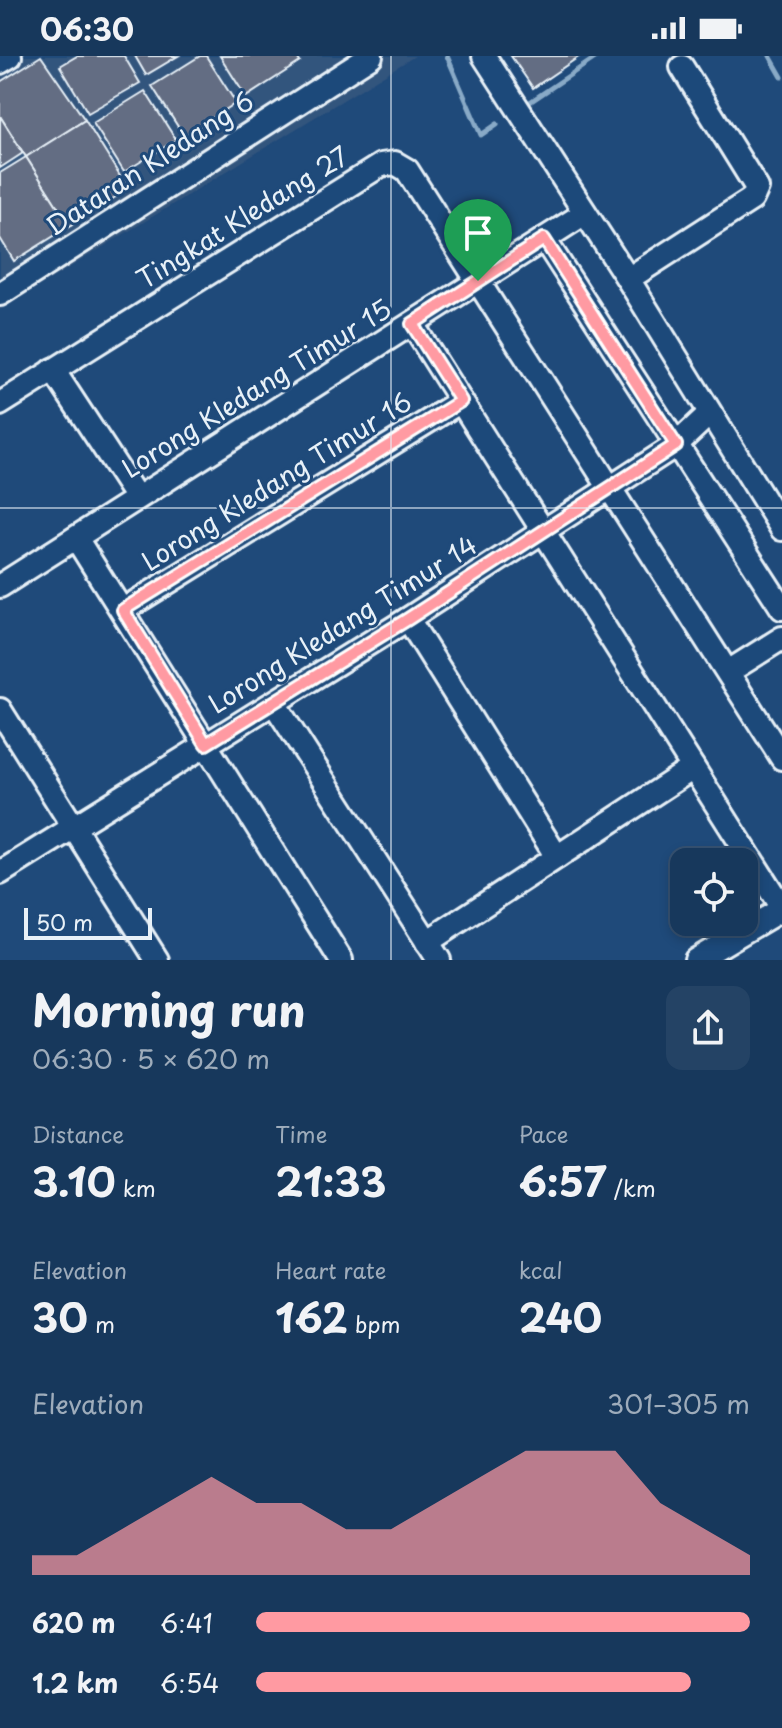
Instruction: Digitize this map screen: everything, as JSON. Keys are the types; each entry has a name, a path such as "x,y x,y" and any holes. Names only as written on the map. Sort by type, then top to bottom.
{"street":[{"path":"0,62 10,56"},
{"name":"Dataran Kledang 6","path":"0,294 371,56"},
{"path":"484,56 628,279 782,529"},
{"path":"628,279 752,199 757,188 682,67"},
{"name":"Tingkat Kledang 27","path":"0,404 381,165 395,163 407,170 782,758"},
{"name":"Lorong Kledang Timur 15","path":"0,586 585,213"},
{"path":"544,239 782,608"},
{"path":"412,324 782,908 696,960"},
{"path":"53,370 137,498"},
{"name":"Lorong Kledang Timur 16","path":"123,610 461,401"},
{"name":"Lorong Kledang Timur 14","path":"0,873 408,619 676,445 709,414"},
{"path":"76,538 341,960"},
{"path":"408,619 557,857"},
{"path":"728,672 782,638"},
{"path":"274,703 433,951 557,857 693,768"},
{"path":"0,710 157,960"}],"shaded area":[{"path":"0,56 415,56 0,310"}],"building":[{"path":"41,56 85,120 26,157 0,116 0,82"},
{"path":"77,56 124,56 140,83 88,113 60,66"},
{"path":"135,56 178,56 146,75"},
{"path":"200,56 206,56 236,103 184,136 152,86"},
{"path":"220,56 296,56 300,62 246,97"},
{"path":"511,56 580,56 533,88"},
{"path":"145,91 176,140 124,172 93,123"},
{"path":"0,116 23,153 0,168"},
{"path":"85,120 128,189 70,226 26,157"},
{"path":"26,157 70,226 14,261 0,238 0,173"}],"waterway":[{"path":"447,56 481,135 497,124"},
{"path":"527,104 598,56"},
{"path":"770,56 782,77"}],"route":[{"path":"544,239 676,445 408,619 206,744 123,610 461,401 412,324 478,281 544,239"}]}
